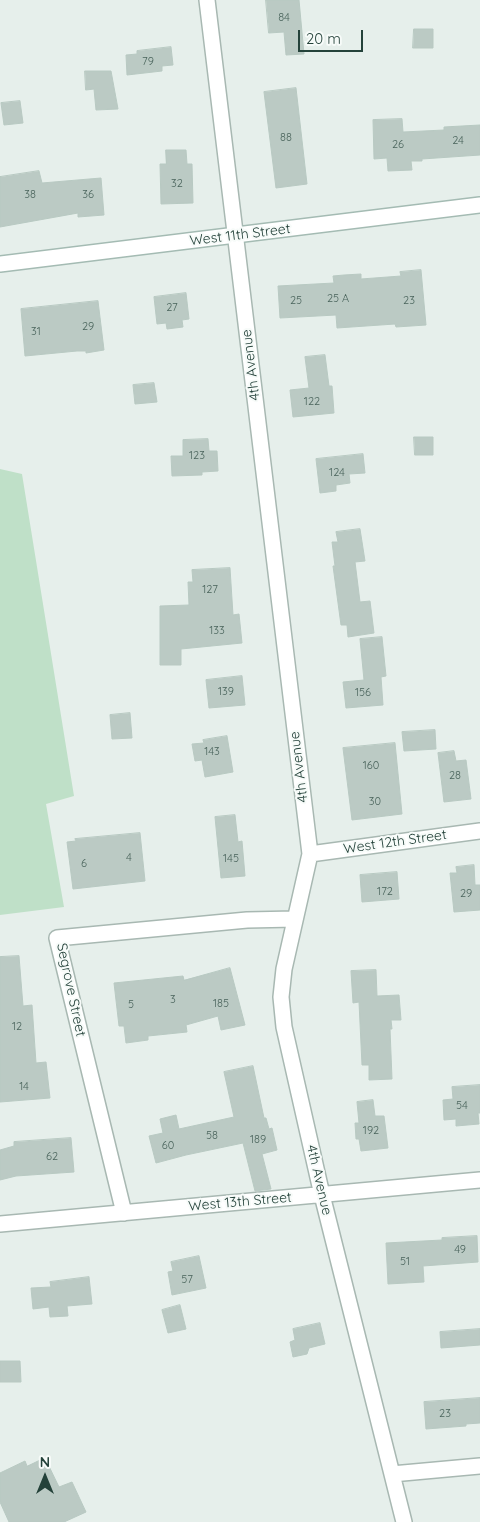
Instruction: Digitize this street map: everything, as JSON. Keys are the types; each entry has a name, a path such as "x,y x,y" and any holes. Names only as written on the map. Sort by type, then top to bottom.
{"street":[{"name":"4th Avenue","path":"207,0 310,854 284,970 281,997 284,1027 322,1195 404,1522"},
{"name":"West 11th Street","path":"0,264 480,204"},
{"name":"West 12th Street","path":"310,854 480,831"},
{"name":"Segrove Street","path":"124,1213 57,938 246,920 295,918"},
{"name":"West 13th Street","path":"0,1224 480,1180"},
{"path":"392,1474 480,1466"}],"green space":[{"path":"0,469 22,474 74,796 46,804 64,907 0,915"}],"building":[{"path":"266,0 299,0 304,54 286,55 284,32 269,33"},
{"path":"414,29 433,29 433,48 413,48"},
{"path":"171,47 173,65 162,66 162,71 127,75 126,55 137,54 137,51"},
{"path":"85,71 111,71 118,109 96,110 94,89 86,90"},
{"path":"296,88 307,184 276,188 264,92"},
{"path":"20,101 23,123 4,125 1,103"},
{"path":"402,119 403,132 444,130 444,127 480,125 480,155 422,159 422,161 411,161 412,170 388,171 387,158 374,159 373,120"},
{"path":"166,150 186,150 187,164 192,164 193,203 161,204 160,164 166,164"},
{"path":"39,171 42,183 101,178 104,215 78,217 78,213 0,227 0,177"},
{"path":"421,270 426,325 396,327 395,324 337,328 336,315 280,318 278,286 334,283 333,276 361,274 361,279 401,276 400,272"},
{"path":"186,293 189,319 182,320 183,327 167,329 166,323 157,324 154,297"},
{"path":"98,301 104,350 86,353 86,351 77,351 25,356 21,309"},
{"path":"325,355 329,386 332,386 334,413 293,417 290,390 309,388 305,357"},
{"path":"154,383 157,402 135,404 133,385"},
{"path":"414,437 433,437 433,455 415,455"},
{"path":"208,439 209,451 217,451 218,471 202,472 202,475 172,476 171,456 183,456 183,440"},
{"path":"363,454 365,473 349,474 350,483 336,485 336,491 320,493 316,459"},
{"path":"360,529 365,561 355,562 360,602 370,601 374,633 348,637 347,625 341,625 333,566 335,566 332,542 338,542 336,532"},
{"path":"230,568 233,615 239,614 242,643 181,649 181,665 160,665 160,606 189,605 188,582 193,582 192,570"},
{"path":"382,637 386,676 381,677 383,705 346,708 343,682 364,680 360,639"},
{"path":"242,676 245,705 209,708 206,680"},
{"path":"130,713 132,738 112,739 110,715"},
{"path":"435,730 436,749 404,751 402,732"},
{"path":"227,736 233,772 205,777 202,760 195,761 192,744 204,743 203,740"},
{"path":"395,743 402,814 352,820 343,748"},
{"path":"454,751 456,761 466,760 471,799 444,802 438,753"},
{"path":"235,815 238,842 242,841 245,876 221,878 215,817"},
{"path":"140,833 145,881 73,889 67,842 76,841 75,839"},
{"path":"474,865 475,885 480,885 480,910 454,912 450,873 457,873 456,867"},
{"path":"397,872 399,899 362,902 360,875"},
{"path":"19,956 23,1006 32,1005 36,1063 46,1062 50,1098 0,1102 0,957"},
{"path":"230,968 245,1025 221,1030 218,1016 186,1025 187,1032 148,1036 148,1040 126,1043 124,1026 119,1026 114,983 183,976 184,980"},
{"path":"376,970 377,996 399,995 401,1020 391,1020 392,1079 369,1080 369,1065 362,1065 359,1002 353,1003 351,971"},
{"path":"253,1066 264,1118 266,1118 269,1129 272,1128 277,1150 262,1154 271,1189 255,1191 243,1143 156,1163 149,1136 163,1133 160,1119 176,1115 179,1129 234,1117 224,1072"},
{"path":"480,1085 479,1124 456,1126 456,1119 444,1120 443,1100 453,1099 452,1087"},
{"path":"373,1100 375,1116 384,1116 388,1148 361,1151 359,1139 356,1139 355,1123 359,1123 357,1102"},
{"path":"71,1138 74,1172 16,1176 0,1180 0,1150 14,1146 14,1142"},
{"path":"477,1236 478,1262 423,1266 424,1282 388,1284 386,1243"},
{"path":"199,1256 206,1288 172,1295 168,1272 173,1271 171,1262"},
{"path":"89,1277 92,1304 67,1306 68,1316 50,1317 49,1307 33,1309 31,1288 51,1287 50,1282"},
{"path":"180,1305 186,1329 168,1333 162,1310"},
{"path":"320,1323 325,1344 309,1348 307,1354 293,1357 290,1342 295,1340 293,1329"},
{"path":"480,1329 480,1345 441,1348 440,1332"},
{"path":"0,1361 20,1361 21,1382 0,1382"},
{"path":"480,1398 480,1423 426,1429 424,1402"},
{"path":"45,1458 59,1487 72,1482 86,1512 64,1522 9,1522 0,1502 0,1473 25,1461 27,1466"}]}
